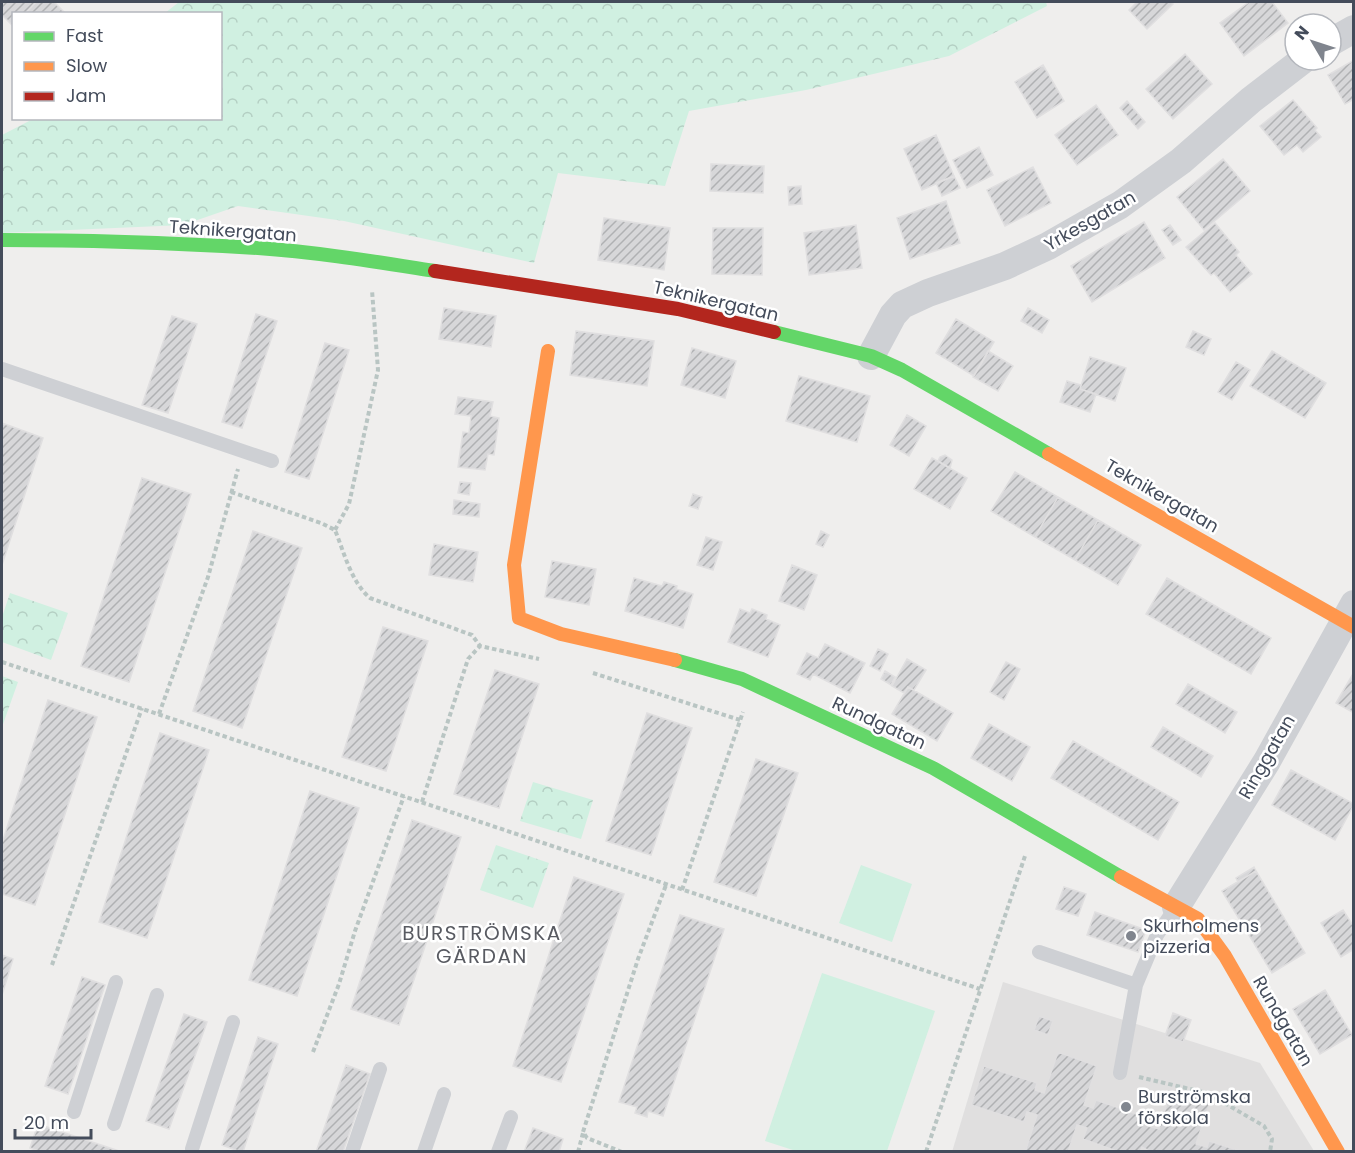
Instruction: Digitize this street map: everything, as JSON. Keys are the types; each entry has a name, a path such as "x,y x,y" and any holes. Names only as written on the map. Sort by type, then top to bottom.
{"street":[{"name":"Yrkesgatan","path":"872,356 893,315 902,305 928,293 1005,266 1048,246 1112,210 1181,161 1251,100 1287,72"},
{"name":"Teknikergatan","path":"2,240 260,248 373,261 678,309 872,356 902,370 1350,617"},
{"name":"Rundgatan","path":"548,351 514,565 519,618 561,634 667,658 742,679 933,768 1036,829 1198,919 1225,957 1338,1152"},
{"name":"Ringgatan","path":"1176,907 1267,761 1350,617"}],"lane":[{"path":"2,369 272,461"},
{"path":"1120,1073 1136,986 1157,935 1176,907"},
{"path":"1039,952 1136,986"},
{"path":"74,1112 116,982"},
{"path":"114,1125 157,995"},
{"path":"192,1149 233,1022"},
{"path":"352,1152 380,1069"},
{"path":"424,1152 444,1094"},
{"path":"498,1152 511,1117"}],"path":[{"path":"335,530 349,504 378,370 372,288"},
{"path":"159,714 208,578 244,452"},
{"path":"231,492 335,530 354,576 363,592 370,598 472,635 480,646 550,662"},
{"path":"422,802 468,659 472,652 480,646"},
{"path":"2,662 980,989"},
{"path":"584,671 740,720"},
{"path":"52,965 142,708"},
{"path":"682,890 744,710"},
{"path":"313,1052 404,796"},
{"path":"926,1152 1029,843 1036,829"},
{"path":"578,1152 638,959 666,885"},
{"path":"1120,1073 1208,1093 1264,1126 1272,1139 1270,1152"},
{"path":"584,1132 587,1138 622,1152"}],"shaded area":[{"name":"Burströmska förskola","path":"1003,982 1260,1063 1314,1151 952,1152"}],"green space":[{"path":"179,2 1046,2 1047,6 949,56 806,90 689,111 665,186 558,173 534,263 344,221 238,206 183,225 2,233 2,135 31,120 222,120 222,12 166,12"},
{"path":"10,593 68,613 51,660 2,642 2,617"},
{"path":"2,676 18,682 2,727"},
{"path":"533,782 593,800 581,839 520,821"},
{"path":"496,845 549,863 533,908 480,890"},
{"path":"861,865 912,884 892,942 839,923"},
{"path":"822,973 935,1011 887,1151 796,1151 765,1141"}],"building":[{"path":"2,2 36,2 27,12 12,12 12,25 2,15"},
{"path":"36,2 54,2 64,12 27,12"},
{"path":"1137,2 1171,2 1173,4 1147,29 1129,10"},
{"path":"1249,2 1272,2 1283,16 1283,27 1244,56 1220,23"},
{"path":"1185,54 1212,84 1173,119 1146,89"},
{"path":"1354,60 1354,99 1345,104 1328,75 1333,72 1343,72 1343,66"},
{"path":"1043,65 1064,101 1037,118 1015,82"},
{"path":"1293,100 1317,128 1315,130 1321,137 1303,152 1297,145 1284,155 1260,126"},
{"path":"1127,101 1145,122 1138,129 1120,108"},
{"path":"1096,105 1118,135 1077,165 1055,135"},
{"path":"936,135 954,176 922,190 904,149"},
{"path":"979,147 993,175 967,188 953,160"},
{"path":"1223,159 1250,191 1204,230 1177,197"},
{"path":"711,164 764,166 763,193 710,191"},
{"path":"1033,167 1051,203 1005,226 987,190"},
{"path":"954,176 960,188 942,196 936,183"},
{"path":"801,186 802,204 789,205 788,187"},
{"path":"946,201 960,243 910,259 897,218"},
{"path":"604,218 670,228 664,270 598,260"},
{"path":"1144,222 1165,258 1092,302 1071,266"},
{"path":"1215,223 1239,252 1236,255 1252,274 1230,292 1214,273 1211,275 1186,247"},
{"path":"856,225 862,268 809,275 804,233"},
{"path":"1170,225 1181,240 1173,245 1162,230"},
{"path":"713,228 763,228 762,275 712,274"},
{"path":"444,308 496,316 491,347 439,339"},
{"path":"1028,308 1049,320 1042,333 1021,321"},
{"path":"256,314 277,321 242,428 222,422"},
{"path":"172,316 197,324 168,413 142,405"},
{"path":"956,319 994,342 974,376 936,353"},
{"path":"576,331 654,341 647,386 570,375"},
{"path":"1193,331 1211,339 1204,355 1186,347"},
{"path":"325,343 349,350 309,479 285,472"},
{"path":"692,348 736,361 725,398 681,385"},
{"path":"988,351 1013,366 998,391 973,377"},
{"path":"1272,351 1326,383 1305,418 1250,386"},
{"path":"1090,357 1126,368 1115,401 1080,389"},
{"path":"1236,362 1250,370 1232,400 1218,392"},
{"path":"799,376 870,396 857,442 786,421"},
{"path":"1067,381 1081,385 1080,389 1096,394 1090,412 1060,402"},
{"path":"458,397 493,402 490,416 499,418 494,455 488,454 485,470 458,467 463,432 469,433 471,416 455,414"},
{"path":"907,415 926,426 909,456 890,445"},
{"path":"2,423 43,438 2,565"},
{"path":"945,455 952,460 950,468 938,461"},
{"path":"932,458 967,478 950,509 914,489"},
{"path":"1015,472 1058,497 1035,537 991,511"},
{"path":"142,478 191,494 129,682 81,666"},
{"path":"460,482 471,483 469,495 458,493"},
{"path":"693,494 702,497 698,509 689,506"},
{"path":"1058,497 1098,520 1075,560 1035,537"},
{"path":"454,500 480,504 479,517 453,514"},
{"path":"1098,520 1141,545 1118,585 1075,560"},
{"path":"253,531 302,548 242,728 193,711"},
{"path":"821,531 829,535 823,547 816,544"},
{"path":"706,537 722,542 713,570 697,565"},
{"path":"434,544 478,552 473,582 429,575"},
{"path":"552,561 596,569 589,605 545,597"},
{"path":"792,565 817,575 804,610 779,601"},
{"path":"634,578 662,586 664,582 677,586 676,589 693,594 683,628 625,611"},
{"path":"1167,578 1271,638 1251,674 1146,614"},
{"path":"740,609 750,613 752,609 767,615 766,619 780,625 768,657 728,642"},
{"path":"383,627 428,641 386,771 342,757"},
{"path":"825,644 865,663 850,693 813,674 810,680 797,674 807,653 818,658"},
{"path":"878,649 888,654 880,671 870,666"},
{"path":"907,659 926,670 914,690 908,687 904,693 892,686"},
{"path":"1006,662 1020,669 1004,700 990,692"},
{"path":"495,670 539,684 499,808 454,794"},
{"path":"885,671 895,677 891,685 881,679"},
{"path":"1354,672 1354,713 1336,703"},
{"path":"1188,684 1237,712 1225,733 1176,704"},
{"path":"908,687 953,713 937,741 892,714"},
{"path":"48,700 97,717 35,905 2,894 2,843"},
{"path":"647,713 692,728 651,855 606,841"},
{"path":"989,724 1030,747 1012,781 971,758"},
{"path":"1163,727 1213,756 1201,777 1151,747"},
{"path":"160,733 209,750 147,938 99,922"},
{"path":"1073,741 1179,802 1158,840 1051,778"},
{"path":"756,759 798,773 756,896 714,882"},
{"path":"1291,770 1354,804 1335,840 1272,805"},
{"path":"310,791 359,808 297,996 249,980"},
{"path":"412,820 461,837 399,1025 351,1009"},
{"path":"1254,867 1256,871 1238,882 1236,878"},
{"path":"1256,871 1305,953 1272,973 1222,891"},
{"path":"574,877 624,894 561,1082 513,1066"},
{"path":"1064,887 1086,894 1078,916 1056,909"},
{"path":"1343,910 1354,927 1354,949 1341,957 1321,923"},
{"path":"1095,912 1146,930 1138,952 1087,935"},
{"path":"680,915 724,929 663,1116 648,1111 647,1117 635,1113 637,1107 619,1102"},
{"path":"2,955 13,959 2,995"},
{"path":"82,977 105,985 68,1094 45,1086"},
{"path":"1325,990 1352,1035 1320,1054 1293,1009"},
{"path":"1173,1013 1191,1020 1183,1042 1165,1036"},
{"path":"184,1014 207,1022 169,1129 146,1121"},
{"path":"1039,1016 1053,1021 1048,1035 1034,1030"},
{"path":"258,1037 278,1044 243,1152 241,1152 222,1145"},
{"path":"1058,1052 1097,1066 1084,1105 1093,1108 1096,1100 1151,1119 1148,1126 1159,1129 1171,1090 1210,1102 1196,1144 1207,1147 1209,1141 1244,1152 1151,1152 1142,1147 1140,1152 1119,1152 1083,1139 1087,1128 1077,1125 1068,1152 1025,1152 1037,1115 1027,1112 1024,1122 971,1105 984,1066 1037,1083 1035,1090 1044,1093"},
{"path":"346,1065 370,1074 343,1152 316,1152"},
{"path":"38,1124 122,1152 42,1152 30,1148"},
{"path":"533,1128 563,1139 559,1152 524,1152"}],"traffic: fast":[{"path":"2,240 130,242 258,248 435,271"},
{"path":"774,332 871,356 902,370 1049,454"},
{"path":"675,660 742,679 933,768 1121,877"}],"traffic: slow":[{"path":"548,351 514,565 519,618 561,634 675,660"},
{"path":"1049,454 1354,627"},
{"path":"1121,877 1198,919 1225,956 1338,1152"}],"traffic: jam":[{"path":"435,271 678,309 774,332"}],"place":[{"name":"Skurholmens pizzeria","path":"1131,936"},
{"name":"Burströmska förskola","path":"1126,1107"}],"district":[{"name":"BURSTRÖMSKA GÄRDAN","path":"482,944"}]}
